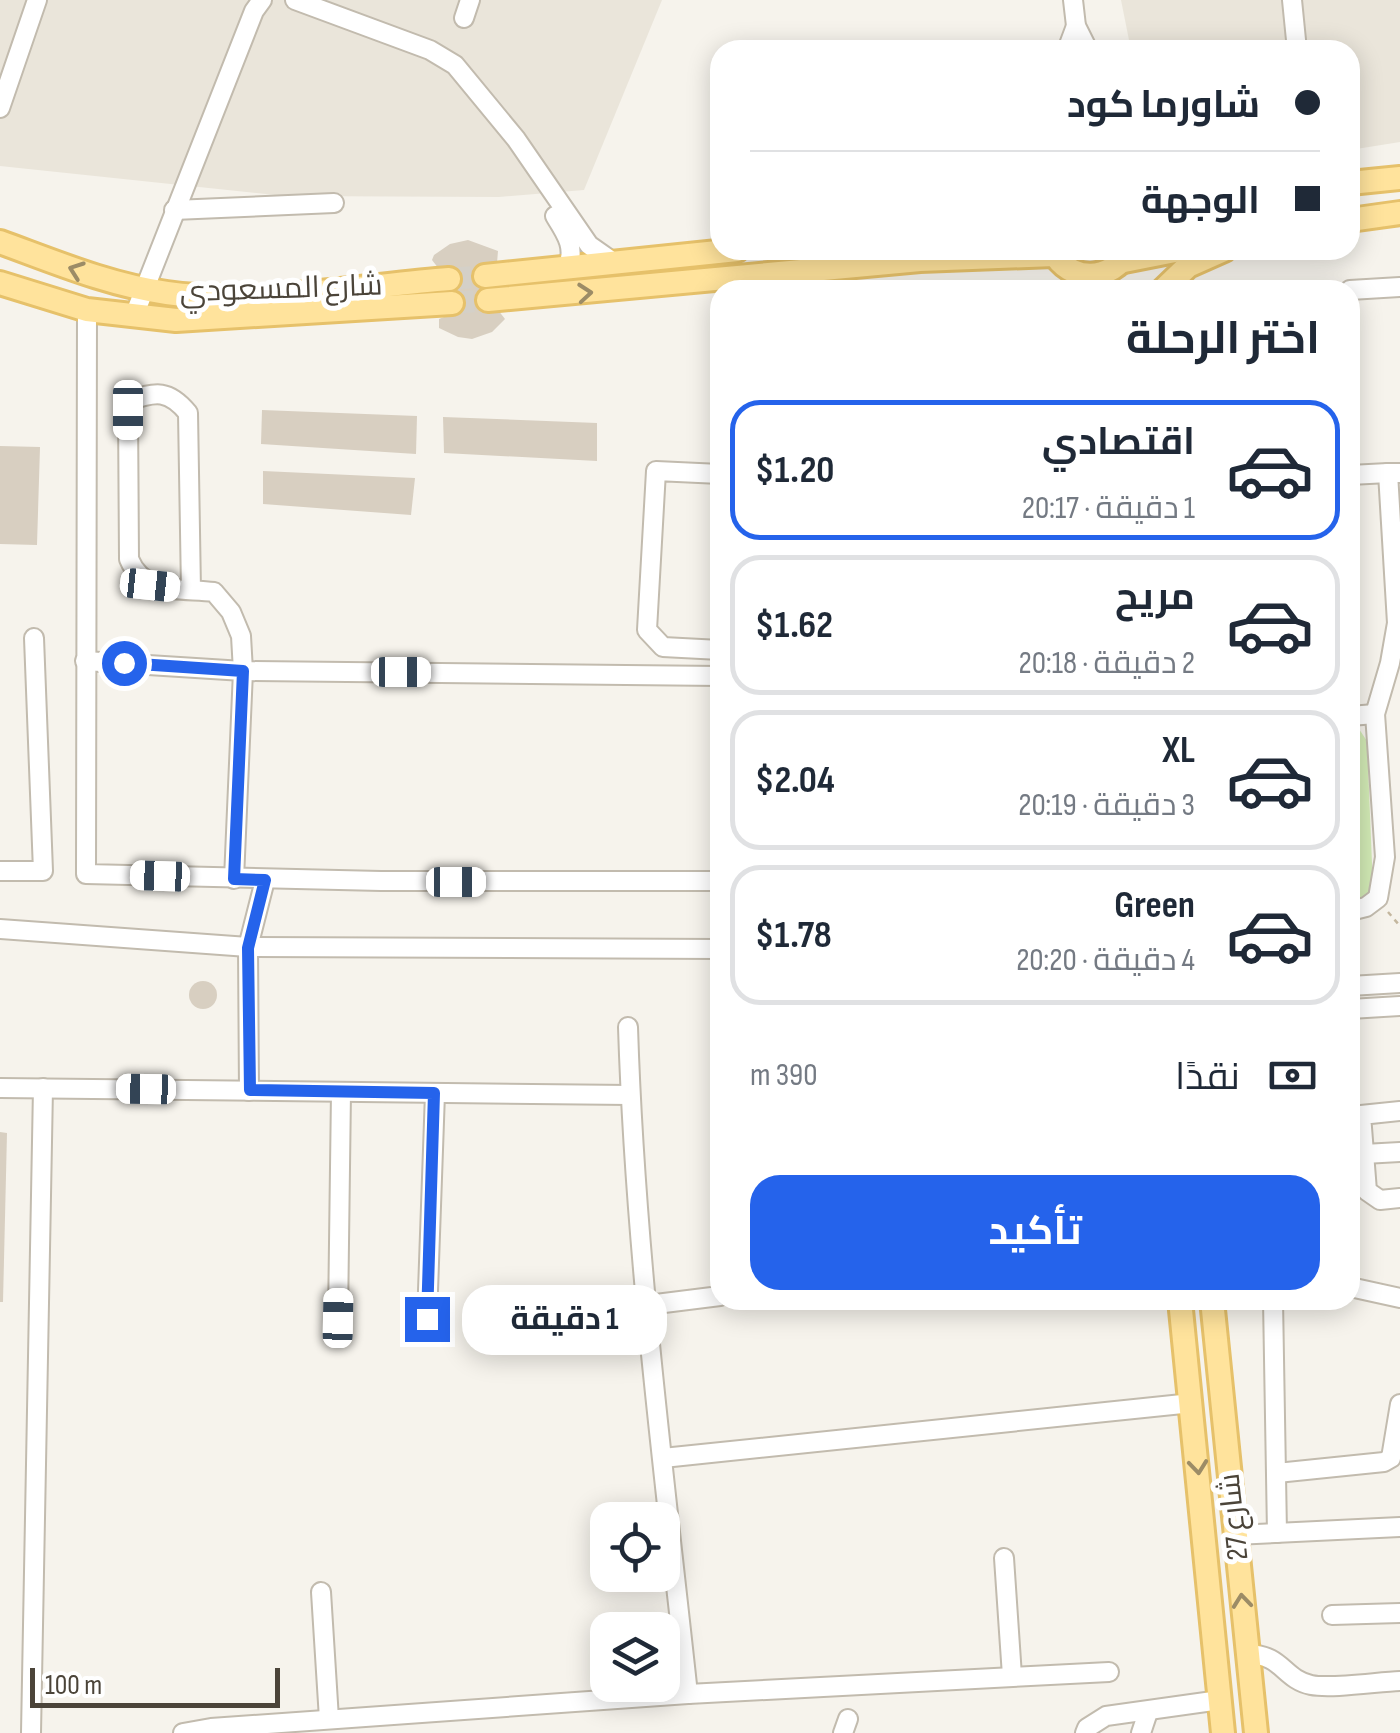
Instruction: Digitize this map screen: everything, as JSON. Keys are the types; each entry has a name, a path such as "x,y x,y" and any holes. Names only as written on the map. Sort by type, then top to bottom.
{"main road":[{"path":"1360,183 1400,178"},
{"path":"1360,219 1400,213"},
{"name":"شارع المسعودي","path":"0,242 142,289 224,297 450,291 212,320 87,310 0,283"},
{"path":"486,276 710,253"},
{"path":"488,300 920,260"},
{"path":"1061,260 1088,276 1147,260"},
{"path":"1173,280 1202,260"},
{"name":"شارع 27","path":"1181,1310 1222,1733"},
{"name":"شارع 27","path":"1213,1310 1256,1733"}],"street":[{"path":"0,108 37,0"},
{"path":"134,316 254,11 262,0"},
{"path":"295,0 443,57 465,76 516,140 589,245 616,264"},
{"path":"464,18 470,0"},
{"path":"1073,0 1076,26 1083,40"},
{"path":"1292,0 1295,40"},
{"path":"1071,40 1076,26"},
{"path":"503,126 508,144 568,236 572,249 567,270"},
{"path":"174,210 334,203"},
{"path":"1360,289 1400,287"},
{"path":"87,310 86,874 265,880 710,882"},
{"path":"191,590 188,412 176,398 153,393 129,401 128,559 136,576 150,585 191,590 214,592 231,612 241,636 243,671 234,879"},
{"path":"710,474 656,471 647,630 663,647 710,649"},
{"path":"1360,475 1394,473 1397,623 1397,637 1375,714 1385,857 1378,898 1360,908"},
{"path":"0,871 43,871 34,638"},
{"path":"85,660 243,671 710,676"},
{"path":"1360,715 1375,714"},
{"path":"250,1090 248,948 265,880"},
{"path":"0,929 248,948 710,949"},
{"path":"1360,985 1400,983"},
{"path":"1360,1008 1400,1006"},
{"path":"628,1027 648,1305 688,1694"},
{"path":"0,1088 630,1095"},
{"path":"30,1733 44,1088"},
{"path":"338,1318 341,1092"},
{"path":"427,1319 434,1093"},
{"path":"1360,1115 1400,1112"},
{"path":"1360,1137 1369,1194 1380,1200 1400,1198"},
{"path":"1364,1154 1400,1152"},
{"path":"1360,1289 1400,1298"},
{"path":"648,1305 710,1297"},
{"path":"1273,1310 1277,1533"},
{"path":"662,1458 1192,1404"},
{"path":"1276,1473 1384,1462 1391,1458 1400,1404"},
{"path":"1235,1535 1400,1526"},
{"path":"1004,1558 1012,1676"},
{"path":"321,1592 329,1719"},
{"path":"1332,1615 1400,1613"},
{"path":"1248,1654 1270,1656 1294,1678 1312,1685 1400,1681"},
{"path":"183,1733 688,1694 1109,1672"},
{"path":"1086,1733 1087,1728 1106,1716 1220,1700"},
{"path":"1142,1733 1148,1712"}],"shaded area":[{"path":"0,0 662,0 584,190 499,197 285,196 0,166"},
{"path":"1121,0 1400,0 1400,142 1360,148 1360,40 1129,40"}],"green space":[{"path":"1360,730 1367,741 1373,888 1361,900"}],"building":[{"path":"468,240 498,251 497,263 488,264 485,285 492,312 498,310 505,319 492,332 472,339 439,328 439,319 449,315 452,294 445,267 439,269 432,260 450,244"},
{"path":"262,410 417,416 416,454 261,444"},
{"path":"443,417 597,423 597,461 444,453"},
{"path":"0,446 40,447 37,545 0,544"},
{"path":"263,471 415,478 411,515 263,504"},
{"path":"203,981 213,985 217,995 213,1005 203,1009 193,1005 189,995 193,985"},
{"path":"0,1132 7,1133 3,1302 0,1302"}],"tunnel":[{"path":"449,279 485,276"},
{"path":"452,303 488,300"}],"route":[{"path":"124,663 243,671 234,879 265,880 248,948 250,1090 434,1093 427,1319"}]}
